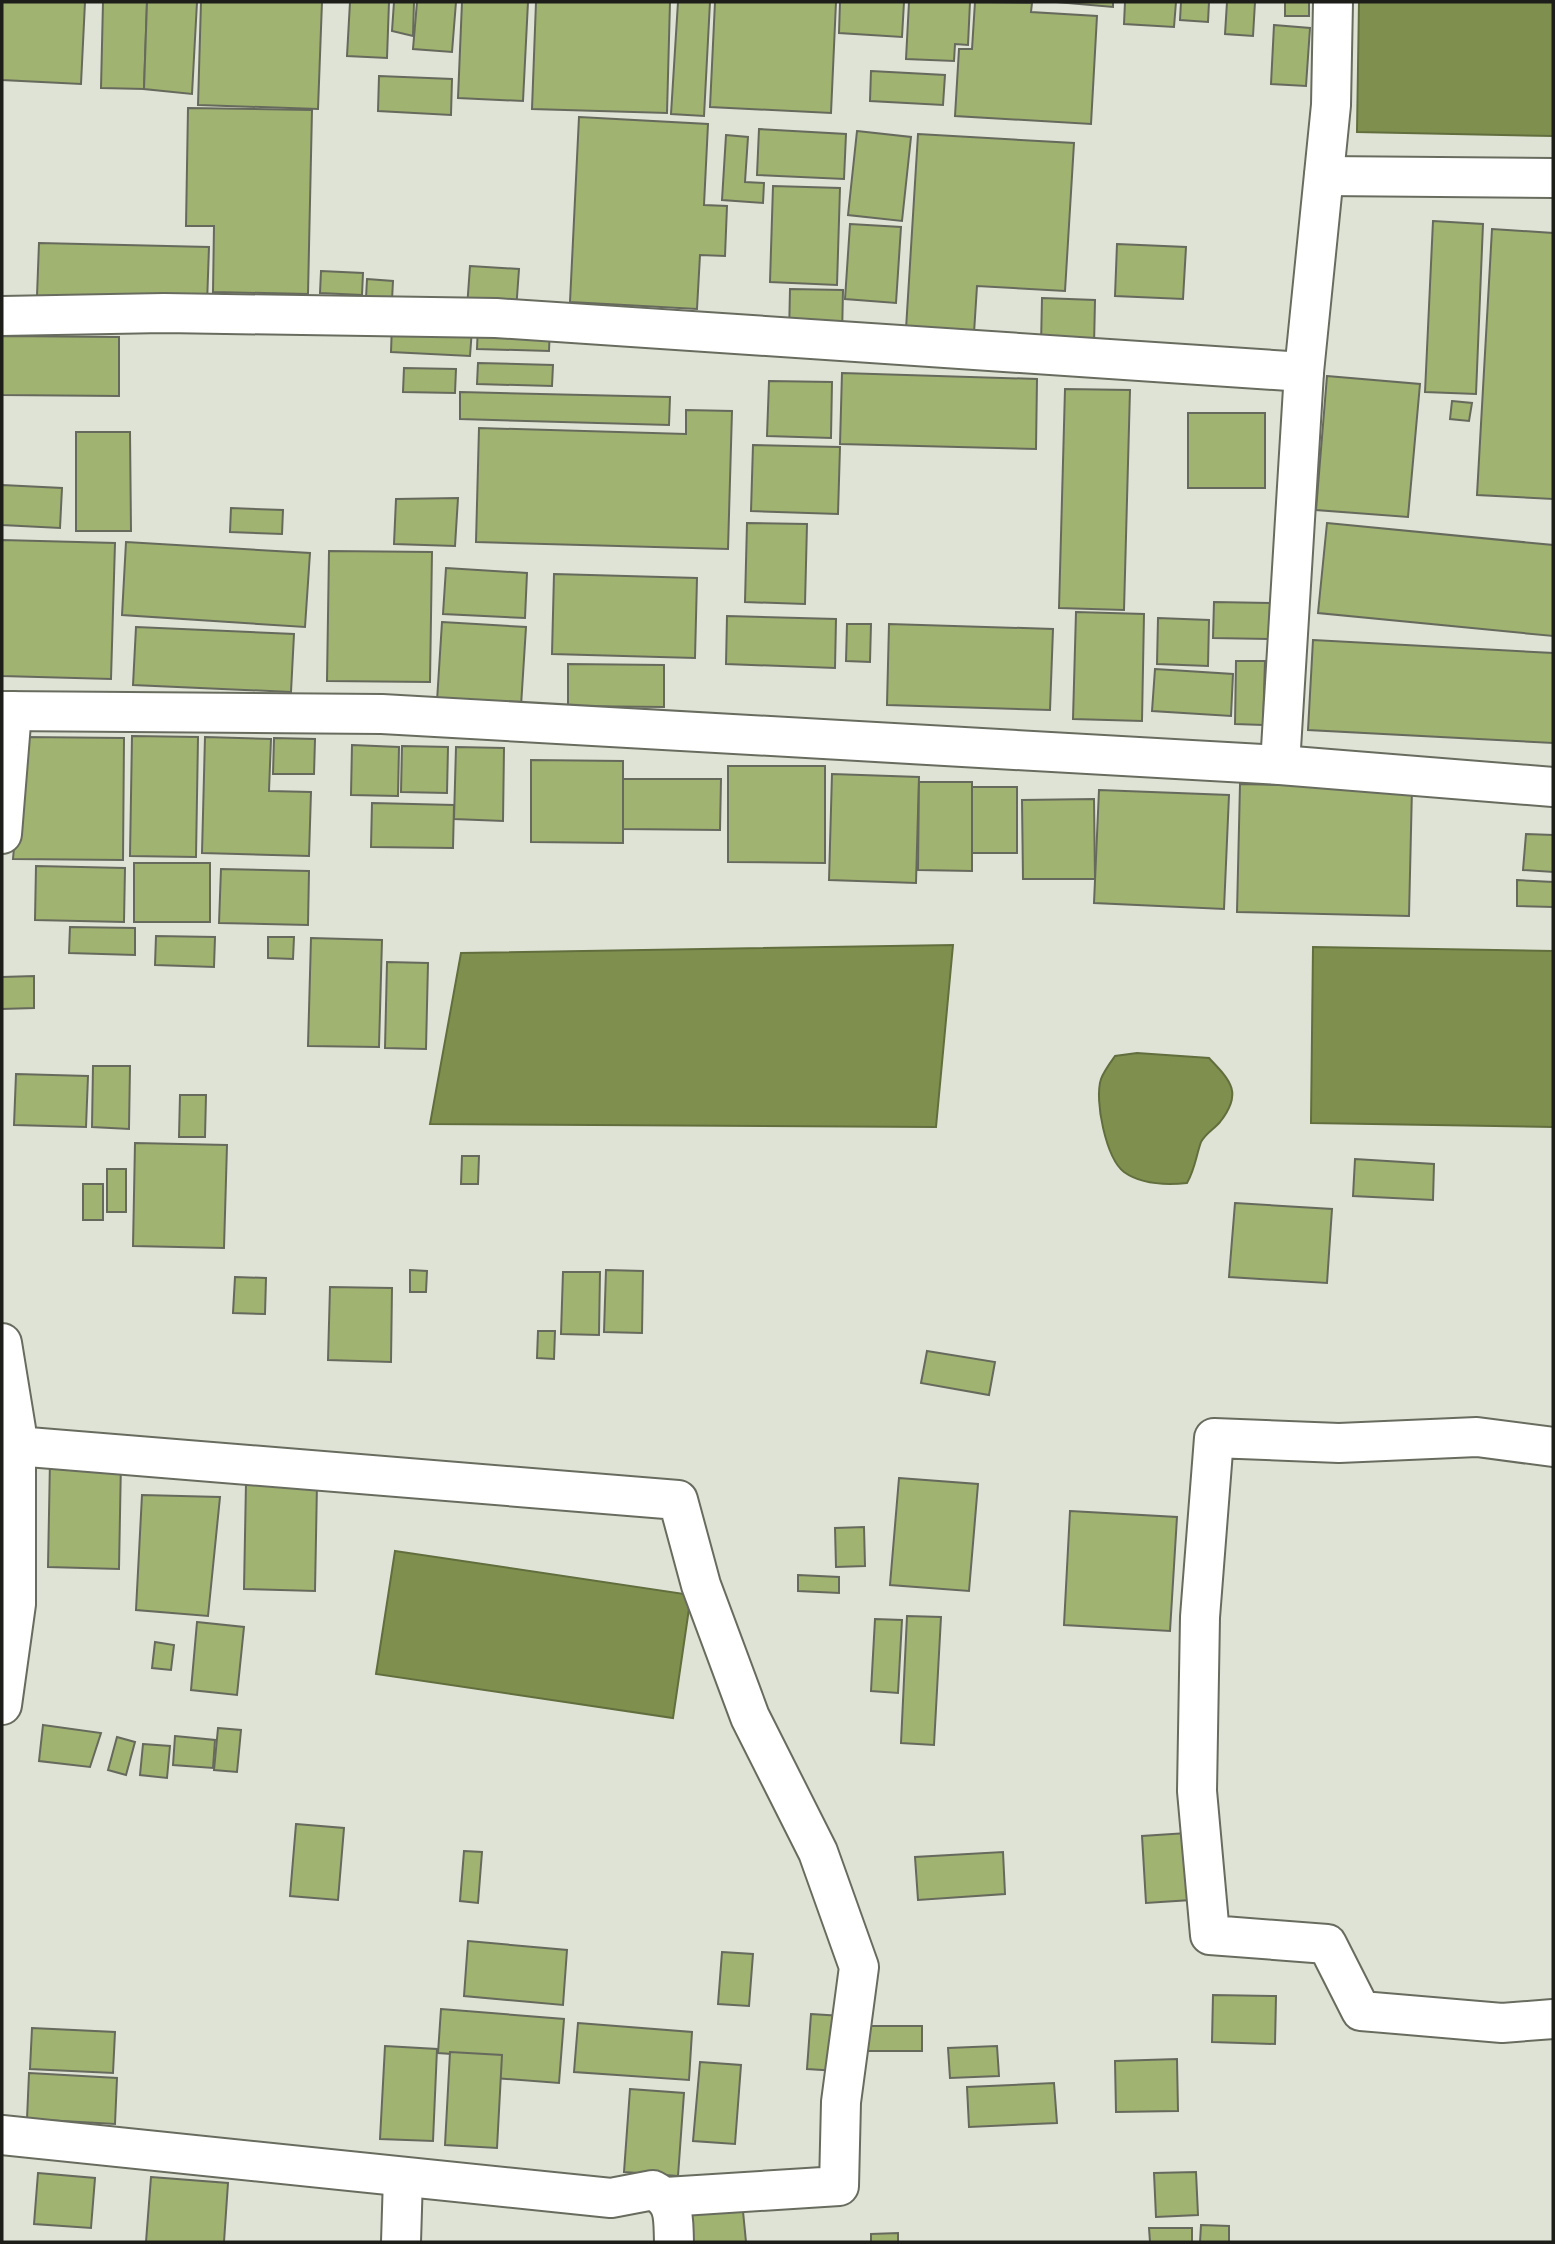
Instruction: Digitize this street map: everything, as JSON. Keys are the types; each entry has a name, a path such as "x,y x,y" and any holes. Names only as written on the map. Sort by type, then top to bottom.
{"street":[{"path":"1280,765 1304,372 1331,105 1333,2"},
{"path":"1324,176 1553,178"},
{"path":"2,316 164,313 496,318 1304,372"},
{"path":"2,834 7,711 382,714 1280,765 1553,788"},
{"path":"2,1343 16,1446 16,1604 2,1705"},
{"path":"1553,1447 1477,1437 1339,1443 1214,1438 1200,1617 1197,1791 1210,1935 1327,1944 1361,2011 1502,2023 1553,2019"},
{"path":"16,1446 678,1500 701,1585 750,1717 818,1852 859,1967 841,2102 839,2186 666,2197"},
{"path":"2,2135 86,2146 611,2198 653,2189 666,2197 673,2209 674,2242"},
{"path":"401,2242 403,2176"}],"shaded area":[{"path":"1359,2 1553,2 1553,136 1357,132"},
{"path":"953,945 936,1127 430,1124 461,953"},
{"path":"1313,947 1553,951 1553,1127 1311,1123"},
{"path":"1137,1053 1209,1058 1231,1088 1231,1103 1227,1112 1201,1142 1187,1183 1155,1183 1131,1176 1118,1165 1107,1142 1100,1114 1101,1079 1115,1056"},
{"path":"395,1551 691,1595 673,1718 376,1674"}],"building":[{"path":"2,2 85,2 81,84 2,80"},
{"path":"103,2 147,2 144,89 101,88"},
{"path":"147,2 197,2 192,94 144,89"},
{"path":"201,2 322,2 318,109 198,105"},
{"path":"350,2 389,2 387,58 347,56"},
{"path":"394,2 414,2 413,36 392,31"},
{"path":"417,2 456,2 452,52 413,49"},
{"path":"462,2 528,2 523,101 458,98"},
{"path":"536,2 670,2 667,113 532,109"},
{"path":"678,2 710,2 704,116 671,114"},
{"path":"715,2 836,2 831,113 710,107"},
{"path":"840,2 904,2 902,37 839,33"},
{"path":"909,2 970,2 968,45 955,44 954,61 906,59"},
{"path":"975,2 1032,3 1031,12 1097,16 1091,124 955,116 959,49 972,49"},
{"path":"1056,2 1113,2 1113,7"},
{"path":"1125,2 1176,2 1174,27 1124,24"},
{"path":"1181,2 1209,2 1208,22 1180,20"},
{"path":"1227,2 1255,2 1253,36 1225,34"},
{"path":"1285,2 1309,2 1309,16 1285,16"},
{"path":"1274,25 1310,28 1306,86 1271,84"},
{"path":"871,71 945,75 943,105 870,101"},
{"path":"379,76 452,79 451,115 378,111"},
{"path":"188,108 312,110 308,294 213,292 214,226 186,226"},
{"path":"579,117 708,124 704,205 727,206 725,256 700,255 697,309 570,302"},
{"path":"759,129 846,134 844,179 757,175"},
{"path":"857,131 911,137 902,221 848,215"},
{"path":"918,134 1074,143 1065,291 977,286 974,333 906,329"},
{"path":"726,135 748,137 745,182 764,183 763,203 722,200"},
{"path":"773,186 840,188 837,285 770,282"},
{"path":"1433,221 1483,224 1476,394 1425,392"},
{"path":"850,224 901,227 896,303 845,299"},
{"path":"1492,229 1553,233 1553,499 1477,495"},
{"path":"39,243 209,247 207,304 37,296"},
{"path":"1117,244 1186,247 1183,299 1115,296"},
{"path":"470,266 519,269 516,311 467,308"},
{"path":"321,271 363,273 362,295 320,293"},
{"path":"367,279 393,281 392,300 366,298"},
{"path":"790,289 843,290 842,337 789,335"},
{"path":"1042,298 1095,300 1094,346 1041,345"},
{"path":"392,324 472,329 470,356 391,352"},
{"path":"478,324 550,326 549,351 477,349"},
{"path":"2,336 119,337 119,396 2,395"},
{"path":"478,363 553,365 552,386 477,384"},
{"path":"404,368 456,369 455,393 403,392"},
{"path":"842,373 1037,379 1036,449 840,444"},
{"path":"1327,376 1420,384 1408,517 1316,510"},
{"path":"769,381 832,382 831,438 767,436"},
{"path":"1065,389 1130,390 1124,610 1059,608"},
{"path":"460,392 670,397 669,425 460,419"},
{"path":"1452,401 1472,403 1469,421 1450,419"},
{"path":"686,410 732,411 728,549 476,542 479,428 686,434"},
{"path":"1188,413 1265,413 1265,488 1188,488"},
{"path":"76,432 130,432 131,531 76,531"},
{"path":"753,445 840,447 838,514 751,511"},
{"path":"2,485 62,488 60,528 2,525"},
{"path":"458,498 455,546 394,544 396,499"},
{"path":"231,508 283,510 282,534 230,532"},
{"path":"747,523 807,524 805,604 745,602"},
{"path":"1327,523 1553,545 1553,636 1318,613"},
{"path":"2,540 115,543 111,679 2,676"},
{"path":"126,542 310,553 305,627 122,615"},
{"path":"329,551 432,552 430,682 327,681"},
{"path":"446,568 527,573 525,618 443,614"},
{"path":"554,574 697,578 695,658 552,654"},
{"path":"1214,602 1270,603 1269,639 1213,638"},
{"path":"1076,612 1144,614 1142,721 1073,719"},
{"path":"727,616 836,619 835,668 726,664"},
{"path":"1158,618 1209,620 1208,666 1157,664"},
{"path":"442,622 526,627 521,706 437,701"},
{"path":"847,624 871,624 870,662 846,661"},
{"path":"889,624 1053,629 1050,710 887,705"},
{"path":"136,627 294,634 291,692 133,685"},
{"path":"1313,640 1553,653 1553,743 1308,730"},
{"path":"1236,661 1265,661 1263,725 1235,724"},
{"path":"568,664 664,665 664,707 568,706"},
{"path":"1155,669 1233,674 1231,716 1152,711"},
{"path":"132,736 198,737 196,857 130,856"},
{"path":"24,737 124,738 123,860 13,859"},
{"path":"205,737 271,739 269,791 311,792 309,856 202,853"},
{"path":"274,738 315,739 314,774 273,774"},
{"path":"352,745 399,747 398,796 351,795"},
{"path":"402,746 448,747 447,793 401,792"},
{"path":"456,747 504,748 503,821 454,819"},
{"path":"531,760 623,761 623,843 531,842"},
{"path":"728,766 825,766 825,863 728,862"},
{"path":"832,774 919,777 916,883 829,880"},
{"path":"623,779 721,779 720,830 623,829"},
{"path":"919,782 972,782 972,871 918,870"},
{"path":"1240,784 1412,788 1409,916 1237,912"},
{"path":"972,787 1017,787 1017,853 972,853"},
{"path":"1099,790 1229,795 1224,909 1094,903"},
{"path":"1094,799 1095,879 1023,879 1022,800"},
{"path":"372,803 454,805 453,848 371,847"},
{"path":"1526,834 1553,835 1553,872 1523,870"},
{"path":"134,863 210,863 210,922 134,922"},
{"path":"36,866 125,868 124,922 35,920"},
{"path":"221,869 309,871 308,925 219,923"},
{"path":"1517,880 1553,882 1553,907 1517,906"},
{"path":"70,927 135,928 135,955 69,953"},
{"path":"156,936 215,937 214,967 155,965"},
{"path":"268,937 294,937 293,959 268,958"},
{"path":"311,938 382,940 379,1047 308,1046"},
{"path":"387,962 428,963 426,1049 385,1048"},
{"path":"34,976 34,1008 2,1009 2,977"},
{"path":"93,1066 130,1066 129,1129 92,1127"},
{"path":"16,1074 88,1076 86,1127 14,1125"},
{"path":"180,1095 206,1095 205,1137 179,1137"},
{"path":"135,1143 227,1145 224,1248 133,1246"},
{"path":"462,1156 479,1156 478,1184 461,1184"},
{"path":"1355,1159 1434,1164 1433,1200 1353,1196"},
{"path":"107,1169 126,1169 126,1212 107,1212"},
{"path":"83,1184 103,1184 103,1220 83,1220"},
{"path":"1235,1203 1332,1209 1327,1283 1229,1277"},
{"path":"410,1270 427,1271 426,1292 410,1292"},
{"path":"606,1270 643,1271 642,1333 604,1332"},
{"path":"563,1272 600,1272 599,1335 561,1334"},
{"path":"235,1277 266,1278 265,1314 233,1313"},
{"path":"330,1287 392,1288 391,1362 328,1360"},
{"path":"538,1331 555,1331 554,1359 537,1358"},
{"path":"927,1351 995,1362 989,1395 921,1383"},
{"path":"50,1460 121,1461 119,1569 48,1567"},
{"path":"899,1478 978,1484 969,1591 890,1585"},
{"path":"246,1482 317,1483 315,1591 244,1589"},
{"path":"142,1495 220,1497 208,1616 136,1610"},
{"path":"1070,1511 1177,1517 1170,1631 1064,1625"},
{"path":"864,1527 865,1566 836,1567 835,1528"},
{"path":"798,1575 839,1577 839,1593 798,1591"},
{"path":"907,1616 941,1617 934,1745 901,1743"},
{"path":"875,1619 902,1620 898,1693 871,1691"},
{"path":"197,1622 244,1627 237,1695 191,1690"},
{"path":"155,1642 174,1645 171,1670 152,1668"},
{"path":"43,1725 101,1733 90,1767 39,1761"},
{"path":"218,1728 241,1730 237,1772 214,1770"},
{"path":"175,1736 215,1740 213,1768 173,1765"},
{"path":"117,1737 135,1742 126,1775 108,1770"},
{"path":"143,1744 170,1746 167,1778 140,1775"},
{"path":"296,1824 344,1828 338,1900 290,1896"},
{"path":"1187,1833 1191,1900 1146,1903 1142,1836"},
{"path":"464,1851 482,1852 478,1903 460,1901"},
{"path":"1003,1852 1005,1894 918,1900 915,1857"},
{"path":"468,1941 567,1950 563,2005 464,1996"},
{"path":"722,1952 753,1954 749,2006 718,2004"},
{"path":"1213,1995 1276,1996 1275,2044 1212,2042"},
{"path":"441,2009 564,2019 559,2083 494,2078 496,2057 438,2053"},
{"path":"811,2014 842,2016 838,2071 807,2069"},
{"path":"578,2023 692,2032 689,2080 574,2072"},
{"path":"860,2026 922,2026 922,2051 860,2051"},
{"path":"32,2028 115,2032 113,2073 30,2069"},
{"path":"385,2046 437,2049 433,2141 380,2139"},
{"path":"997,2046 999,2076 950,2078 948,2048"},
{"path":"450,2052 502,2055 497,2148 445,2145"},
{"path":"1177,2059 1178,2111 1116,2112 1115,2061"},
{"path":"700,2062 741,2065 735,2144 693,2141"},
{"path":"29,2073 117,2078 115,2124 27,2119"},
{"path":"1054,2083 1057,2123 969,2127 967,2087"},
{"path":"630,2089 684,2093 678,2176 624,2172"},
{"path":"1196,2172 1198,2215 1156,2217 1154,2173"},
{"path":"38,2173 95,2178 91,2228 34,2224"},
{"path":"151,2177 228,2183 224,2242 146,2242"},
{"path":"742,2201 746,2242 686,2242 684,2205"},
{"path":"1201,2225 1229,2226 1229,2242 1200,2242"},
{"path":"1149,2228 1192,2228 1192,2242 1150,2242"},
{"path":"898,2233 898,2242 871,2242 871,2234"}]}
